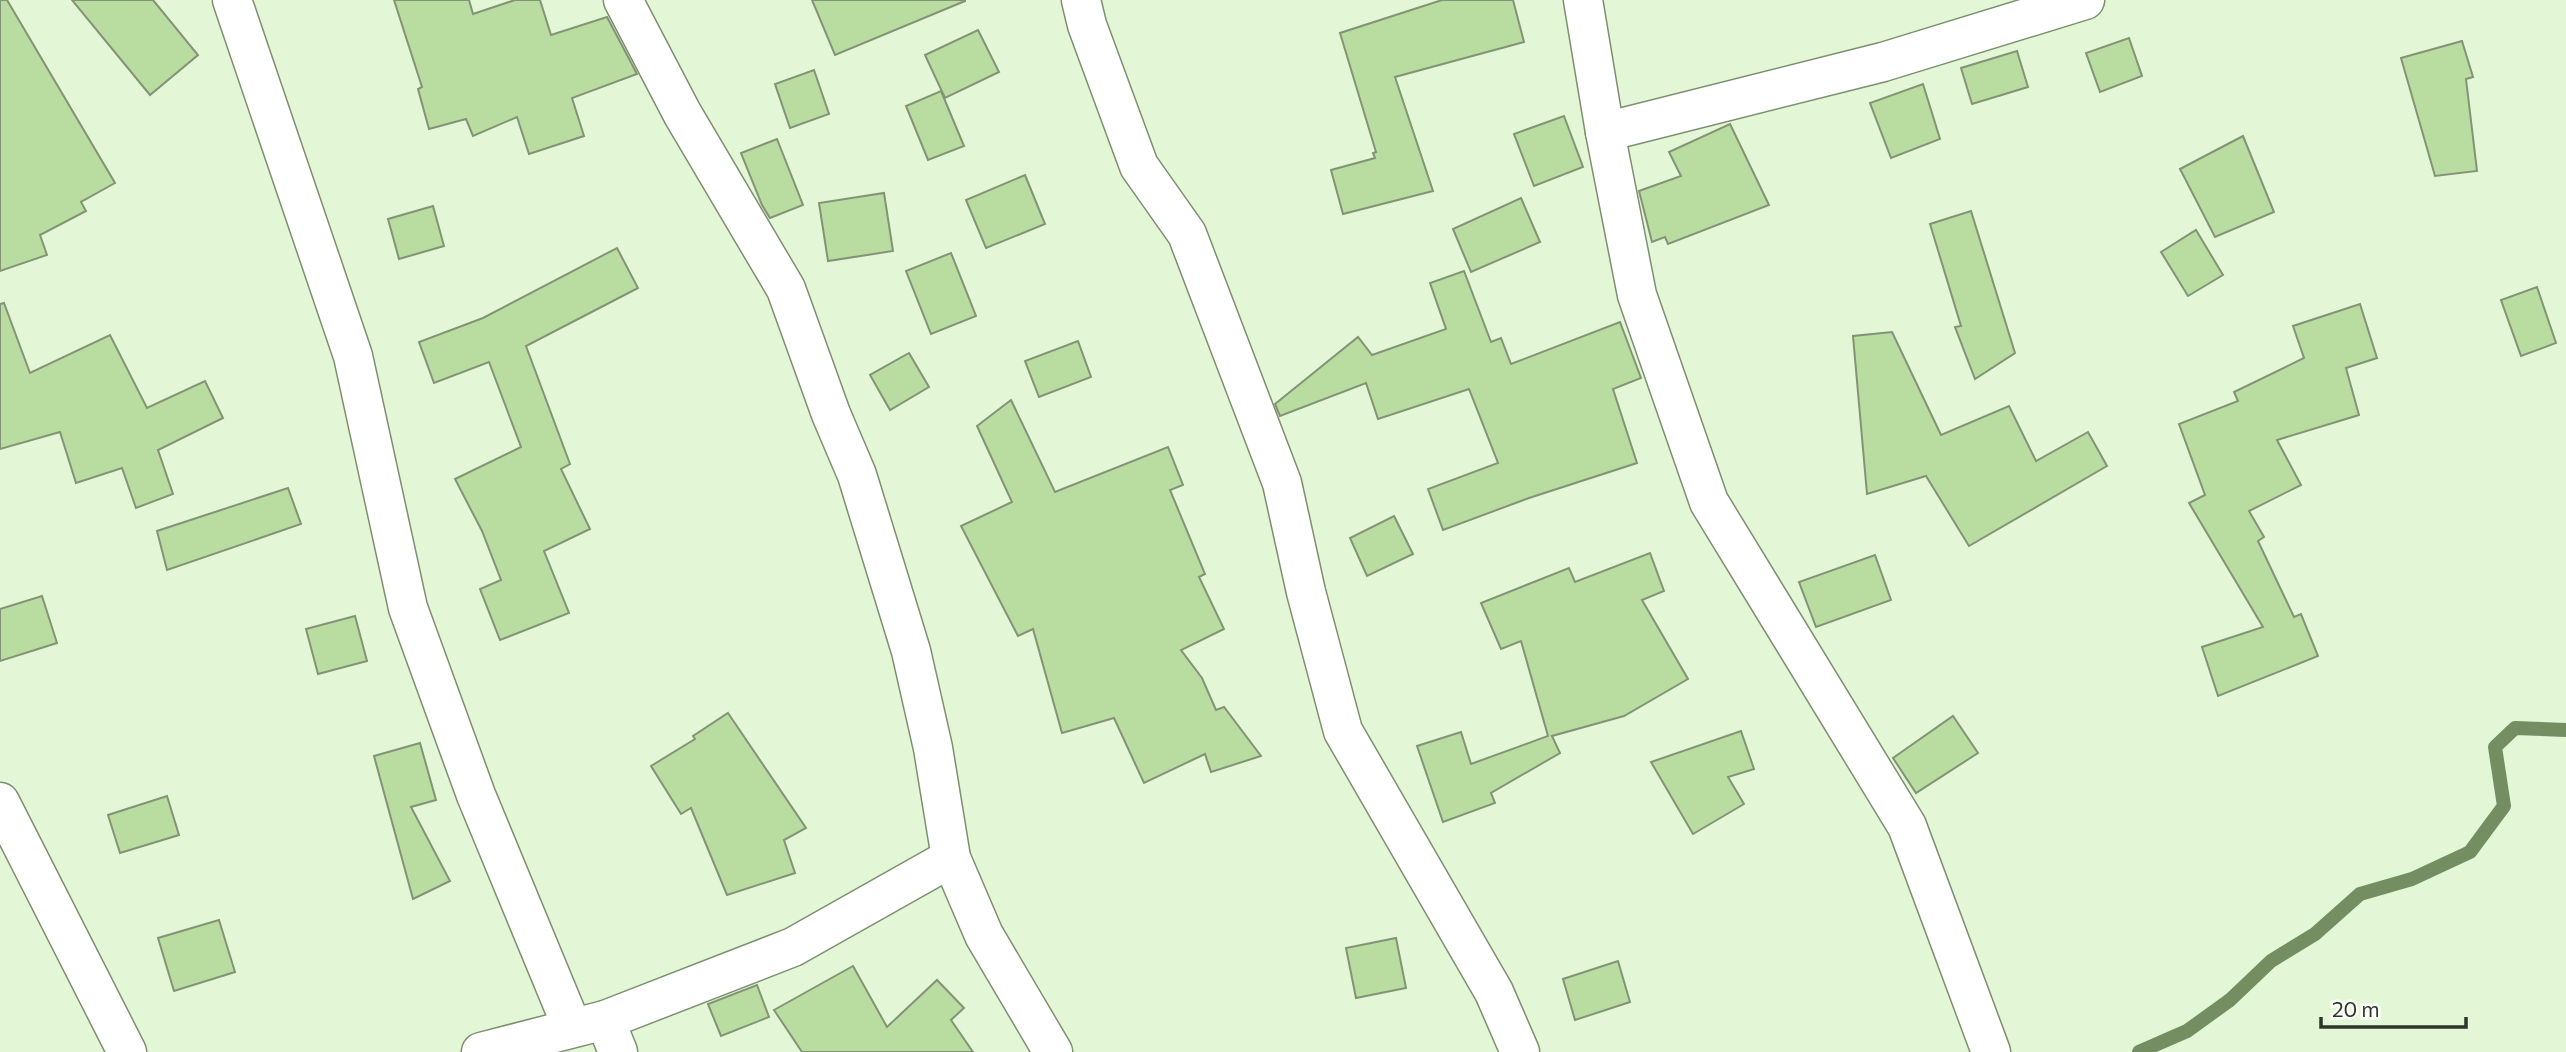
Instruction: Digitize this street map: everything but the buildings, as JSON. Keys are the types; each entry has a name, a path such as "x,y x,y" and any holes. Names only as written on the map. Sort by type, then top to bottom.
{"street":[{"path":"232,0 353,356 408,608 476,795 598,1033"},
{"path":"623,0 682,113 786,289 831,414 857,475 911,651 933,748 951,858 984,935 1053,1052"},
{"path":"1081,0 1087,25 1139,166 1187,234 1282,483 1306,592 1342,732 1494,992 1520,1052"},
{"path":"1583,0 1605,132 1637,295 1709,502 1906,826 1991,1052"},
{"path":"1605,132 1883,62 2029,7 2085,0"},
{"path":"0,802 127,1052"},
{"path":"481,1052 598,1033 793,947 951,858"}],"waterway":[{"path":"2139,1052 2187,1031 2230,1000 2271,961 2315,934 2360,894 2412,879 2470,852 2504,806 2495,747 2515,728 2566,730"}]}
